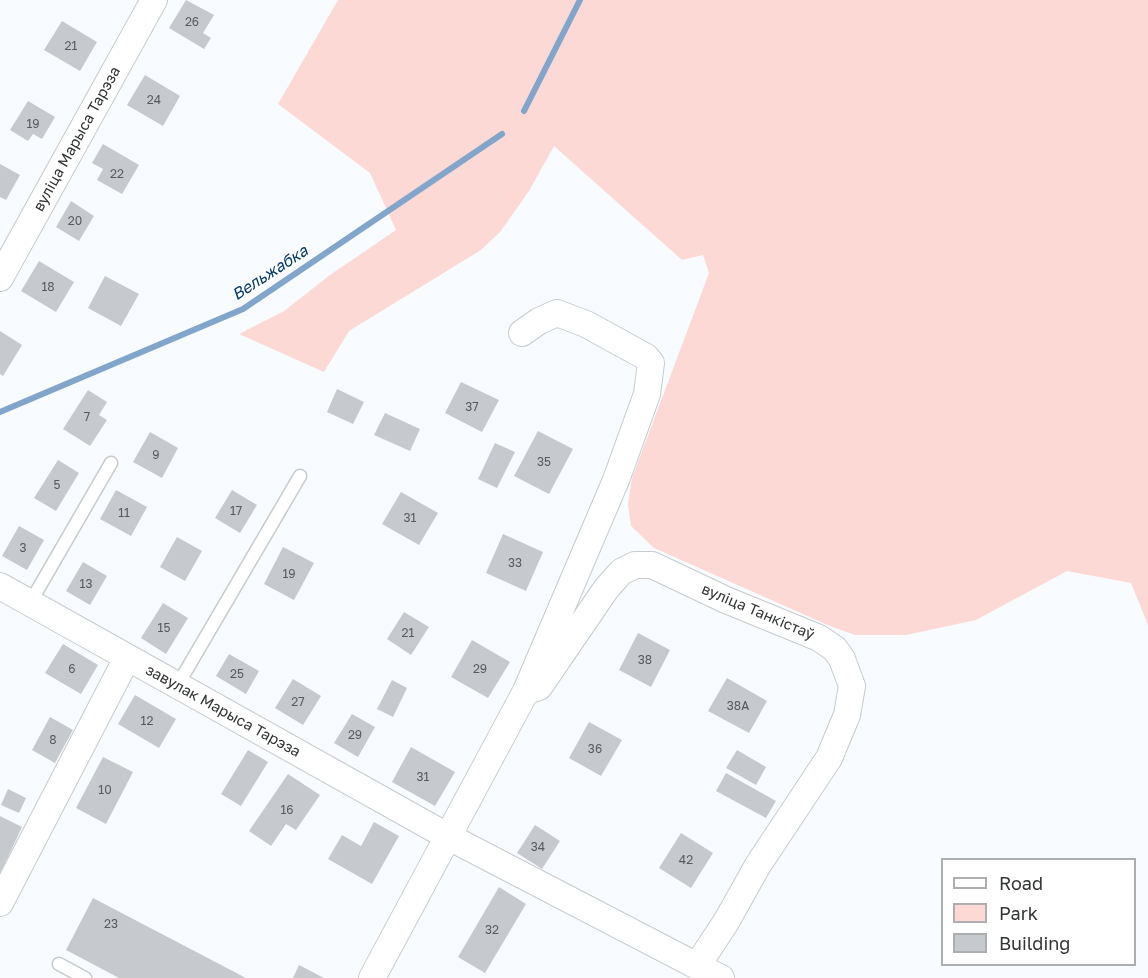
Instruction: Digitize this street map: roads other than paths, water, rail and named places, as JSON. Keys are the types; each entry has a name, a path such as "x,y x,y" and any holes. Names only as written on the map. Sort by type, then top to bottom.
{"street":[{"name":"вуліца Марыса Тарэза","path":"0,278 154,0"},
{"name":"вуліца Танкістаў","path":"372,978 526,691 616,480 647,394 651,363 646,357 612,337 557,313 539,321 522,333"},
{"name":"вуліца Танкістаў","path":"526,691 540,687 606,589 621,572 635,565 652,565 726,600 819,638 835,650 842,659 852,686 847,716 829,758 758,865 726,922 697,966"},
{"name":"завулак Марыса Тарэза","path":"0,586 447,836"},
{"path":"0,903 127,658"},
{"path":"447,836 721,978"}],"lane":[{"path":"30,603 111,463"},
{"path":"177,686 300,476"},
{"path":"59,964 85,978"}],"waterway":[{"name":"Вельжабка","path":"524,111 580,0"},
{"name":"Вельжабка","path":"0,412 243,309 502,134"}]}
